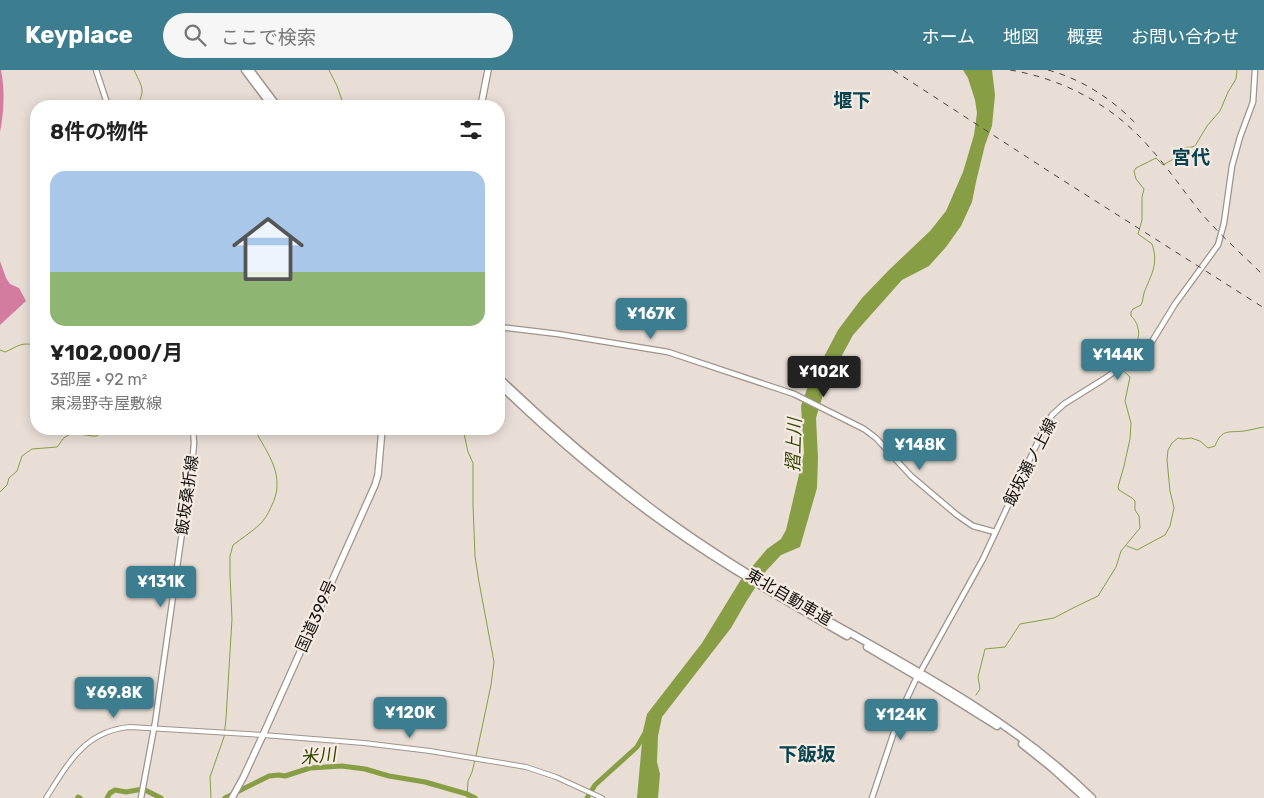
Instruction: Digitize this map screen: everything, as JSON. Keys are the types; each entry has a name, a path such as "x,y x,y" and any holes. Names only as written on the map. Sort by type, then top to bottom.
{"highway":[{"path":"245,70 268,100"},
{"path":"250,70 273,100"},
{"path":"482,100 488,70"},
{"name":"東北自動車道","path":"505,384 558,433 616,481 726,562"},
{"name":"東北自動車道","path":"505,390 555,437 607,480 666,524 780,596 930,678 988,715 1044,756 1092,798"},
{"name":"国道399号","path":"234,795 376,485 381,435"},
{"name":"東北自動車道","path":"827,622 988,720 1031,751 1086,798"}],"main road":[{"path":"96,70 106,100"},
{"name":"飯坂瀬ノ上線","path":"922,669 971,582 1038,439 1052,415 1064,404 1148,348 1174,304 1218,245 1224,223 1232,166 1253,102 1255,70"},
{"path":"505,328 558,334 668,352 794,394 864,428 876,438 911,476 956,515 973,526 995,532"},
{"name":"飯坂桑折線","path":"141,798 154,728 193,455 193,435"},
{"path":"872,798 901,711 916,679"}],"street":[{"path":"46,798 73,757 87,742 114,729 130,727 364,743 518,765 537,770 598,796"}],"shaded area":[{"path":"0,70 4,101 0,132"},
{"path":"963,70 992,70 995,95 992,126 985,145 972,202 961,226 929,266 902,280 853,335 826,385 816,418 817,488 800,547 781,555 766,571 731,628 662,717 658,736 657,762 660,774 658,798 637,798 643,731 647,714 702,643 740,581 767,549 781,539 786,530 804,453 801,406 807,389 838,330 862,298 930,231 946,211 963,172 974,135 977,113 968,78"},
{"path":"0,261 6,278 10,284 19,288 26,301 0,325"}],"waterway":[{"path":"134,70 142,88 139,100"},
{"path":"329,70 342,100"},
{"path":"976,695 980,689 978,677 985,649 1005,647 1020,624 1054,618 1098,596 1116,567 1121,551 1140,528 1139,516 1135,510 1135,501 1119,490 1118,487 1130,439 1131,423 1125,401 1130,377 1118,364 1122,357 1120,352 1137,340 1138,329 1136,322 1131,316 1131,312 1141,305 1155,258 1152,244 1138,234 1142,220 1144,189 1136,179 1134,171 1136,168 1156,158 1163,165 1177,157 1177,148 1195,146 1207,126 1220,111 1236,79 1237,70"},
{"path":"0,350 5,352 23,344 30,344"},
{"path":"1127,546 1137,550 1165,535 1170,526 1174,508 1170,491 1167,460 1168,450 1172,443 1178,438 1191,438 1200,441 1208,448 1215,446 1220,436 1226,432 1264,427"},
{"path":"0,492 7,485 9,478 17,471 22,456 32,449 57,447 69,435"},
{"path":"84,435 98,435"},
{"path":"211,798 210,777 224,737 226,718 232,619 230,556 233,545 258,526 266,517 277,486 274,466 257,435"},
{"path":"464,435 468,452 473,463 475,556 494,662 476,756"},
{"name":"米川","path":"587,798 595,785 637,747 645,733"},
{"path":"467,798 468,781 475,760"},
{"name":"米川","path":"225,798 269,776 285,776 310,768 342,766 425,782 475,798"},
{"name":"米川","path":"107,798 115,790 126,792 143,789 161,798"}],"railway":[{"path":"893,70 1264,308"},
{"path":"1010,70 1050,80 1069,88 1104,107 1121,119 1157,156 1209,222 1264,276"},
{"path":"1048,70 1073,79 1097,92 1129,116 1138,126"}],"district":[{"name":"堰下","path":"852,100"},
{"name":"宮代","path":"1191,157"},
{"name":"下飯坂","path":"807,754"}],"water label":[{"name":"摺上川","path":"794,445"}]}
